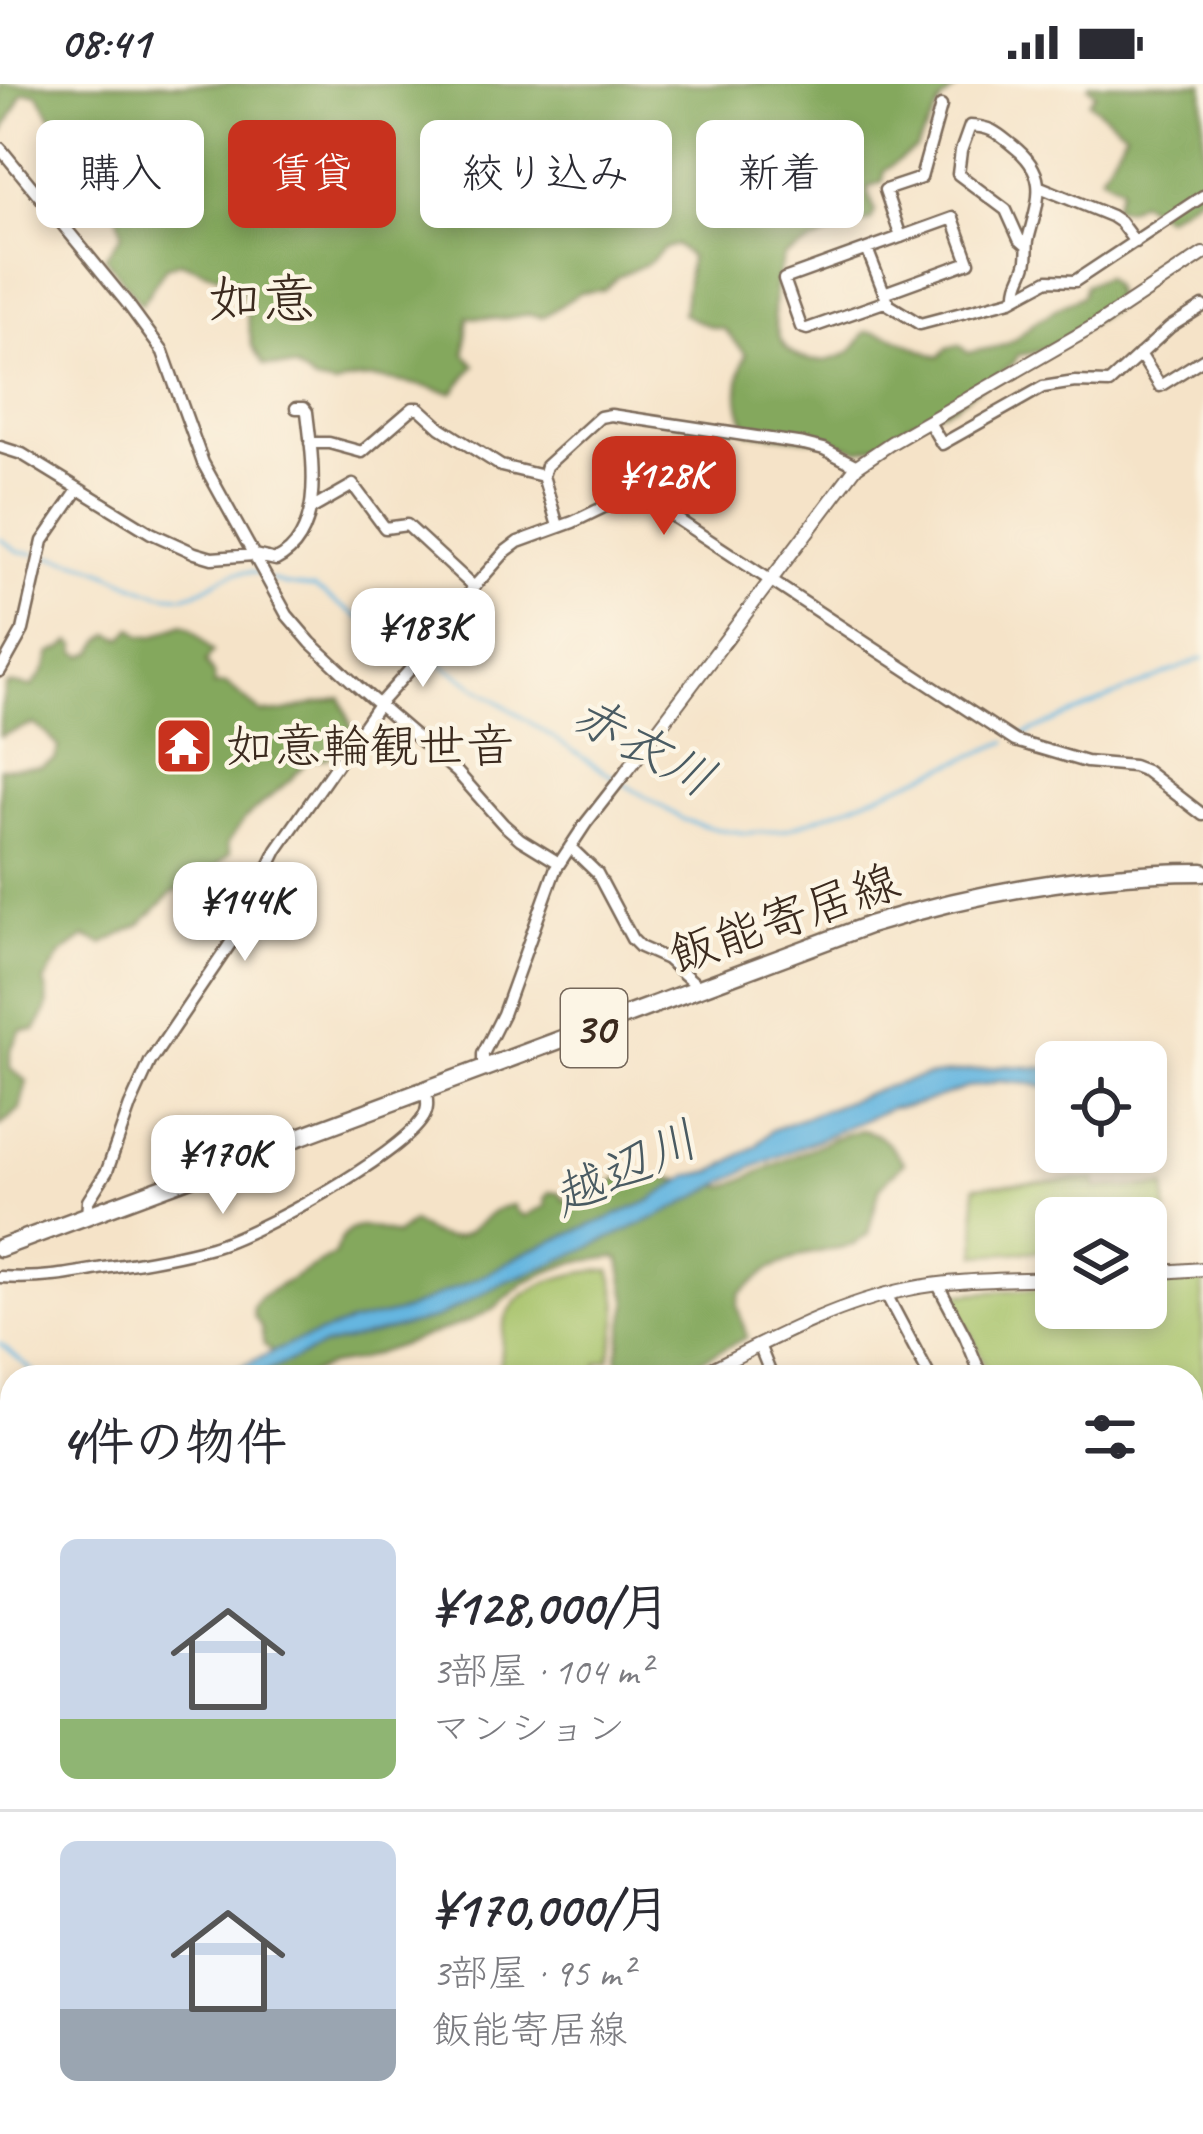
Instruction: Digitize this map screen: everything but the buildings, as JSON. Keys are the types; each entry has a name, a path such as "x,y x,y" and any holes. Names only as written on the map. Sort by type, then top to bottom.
{"main road":[{"name":"飯能寄居線","path":"0,1248 869,925 1028,886 1203,872"}],"street":[{"path":"901,237 886,190 921,178 941,106"},
{"path":"1018,296 1016,285 1028,259 1027,246 1038,212 1040,187 1035,169 1028,157 988,126 970,125 958,174 1006,209 1027,246"},
{"path":"0,148 163,352 203,463 287,615 311,643 457,772 503,824 559,862"},
{"path":"1040,187 1111,216 1135,242"},
{"path":"867,249 886,297 898,312 920,324 1018,296 1048,280 1075,281 1203,196"},
{"path":"953,218 970,262 807,329 801,327 784,279 867,249 953,218"},
{"path":"483,1070 483,1054 559,862 857,466 1096,325 1203,254"},
{"path":"929,422 942,444 1043,387 1109,383 1170,327 1203,306"},
{"path":"1140,354 1160,386 1203,359"},
{"path":"0,447 22,454 151,533 195,553 219,559 254,555 276,560 300,537 311,508 307,412 296,408"},
{"path":"310,443 362,452 413,408 419,408 441,428 502,466 543,476"},
{"path":"558,526 543,476 546,466 600,417 804,444 857,466"},
{"path":"311,508 353,484 385,528 407,525 474,587"},
{"path":"0,671 22,630 43,541 78,490"},
{"path":"87,1218 88,1201 107,1171 151,1062 234,938 277,850 379,704 506,551 633,493 1015,741 1086,763 1146,771 1203,814"},
{"path":"570,847 597,873 632,939 667,959 700,988"},
{"path":"0,1277 38,1280 159,1259 240,1236 356,1174 393,1147 424,1117 426,1091"},
{"path":"1167,1272 1203,1270"},
{"path":"720,1365 847,1306 886,1294 938,1285 1035,1279"},
{"path":"938,1285 977,1365"},
{"path":"886,1294 924,1365"},
{"path":"759,1345 767,1365"}],"green space":[{"path":"0,84 961,84 942,101 916,149 884,170 883,181 867,188 875,211 864,222 864,120 696,120 696,228 849,228 784,256 774,298 776,328 781,341 802,358 837,358 851,351 866,332 939,357 947,348 959,345 968,353 1007,344 1036,321 1083,295 1085,285 1104,277 1112,285 1117,305 1057,343 1018,355 1014,363 953,406 860,450 837,442 748,432 738,393 746,354 724,329 683,314 690,257 676,245 618,277 604,290 581,292 543,317 468,317 465,354 475,365 453,393 376,379 336,386 315,382 296,368 264,365 252,346 243,285 180,262 166,267 141,305 105,257 122,234 121,228 204,228 204,120 54,120 37,93 23,93 3,132"},
{"path":"1090,84 1203,84 1203,193 1165,217 1140,201 1126,209 1113,207 1121,187 1101,175 1126,132 1089,102 1096,93"},
{"path":"183,624 213,652 206,662 214,685 226,684 262,713 341,698 352,728 328,758 308,760 245,818 227,844 230,853 201,880 172,893 141,924 103,944 85,937 61,954 44,982 48,1001 43,1018 35,1030 21,1030 10,1051 10,1069 27,1081 20,1109 0,1126 0,768 41,766 55,759 59,747 34,724 0,736 6,686 32,687 51,653 71,642 84,656 110,634 123,638 133,628 142,636 154,636"},
{"path":"868,1131 890,1145 904,1162 880,1187 868,1234 853,1245 803,1255 771,1268 740,1293 737,1306 747,1337 691,1365 620,1365 617,1357 628,1304 616,1257 556,1269 527,1281 493,1309 469,1321 355,1361 269,1365 274,1352 264,1345 253,1307 260,1297 335,1254 345,1235 358,1227 396,1235 412,1222 432,1234 459,1236 500,1208 514,1205 525,1216 546,1206 549,1192 573,1199 629,1174 642,1184 662,1177 726,1187 834,1138"},
{"path":"1095,1179 1096,1188 1166,1186 1166,1197 1035,1197 1035,1251 977,1255 975,1186"},
{"path":"610,1270 618,1306 609,1360 597,1365 499,1365 505,1321 512,1308 534,1288 581,1273"},
{"path":"1203,1279 1203,1365 983,1365 949,1295 1035,1289 1035,1329 1167,1329 1167,1282"}],"water":[{"path":"1007,1066 1035,1068 1035,1085 998,1081 891,1108 504,1282 437,1318 321,1347 281,1365 244,1365 350,1323 403,1311 650,1201 689,1176 714,1171 756,1146 772,1130 926,1076"}],"waterway":[{"name":"赤衣川","path":"0,539 18,551 36,554"},
{"name":"赤衣川","path":"46,556 176,596 197,592 233,574 257,573"},
{"name":"赤衣川","path":"271,579 314,588 414,654 420,653"},
{"name":"赤衣川","path":"429,656 616,779"},
{"name":"赤衣川","path":"1020,736 1203,658"},
{"name":"赤衣川","path":"624,784 684,820 716,829 769,832 849,806 1006,742"},
{"path":"0,1343 26,1365"}],"place":[{"name":"如意輪観世音","path":"184,746"}],"district":[{"name":"如意","path":"262,299"}],"water label":[{"name":"越辺川","path":"625,1168"}]}
